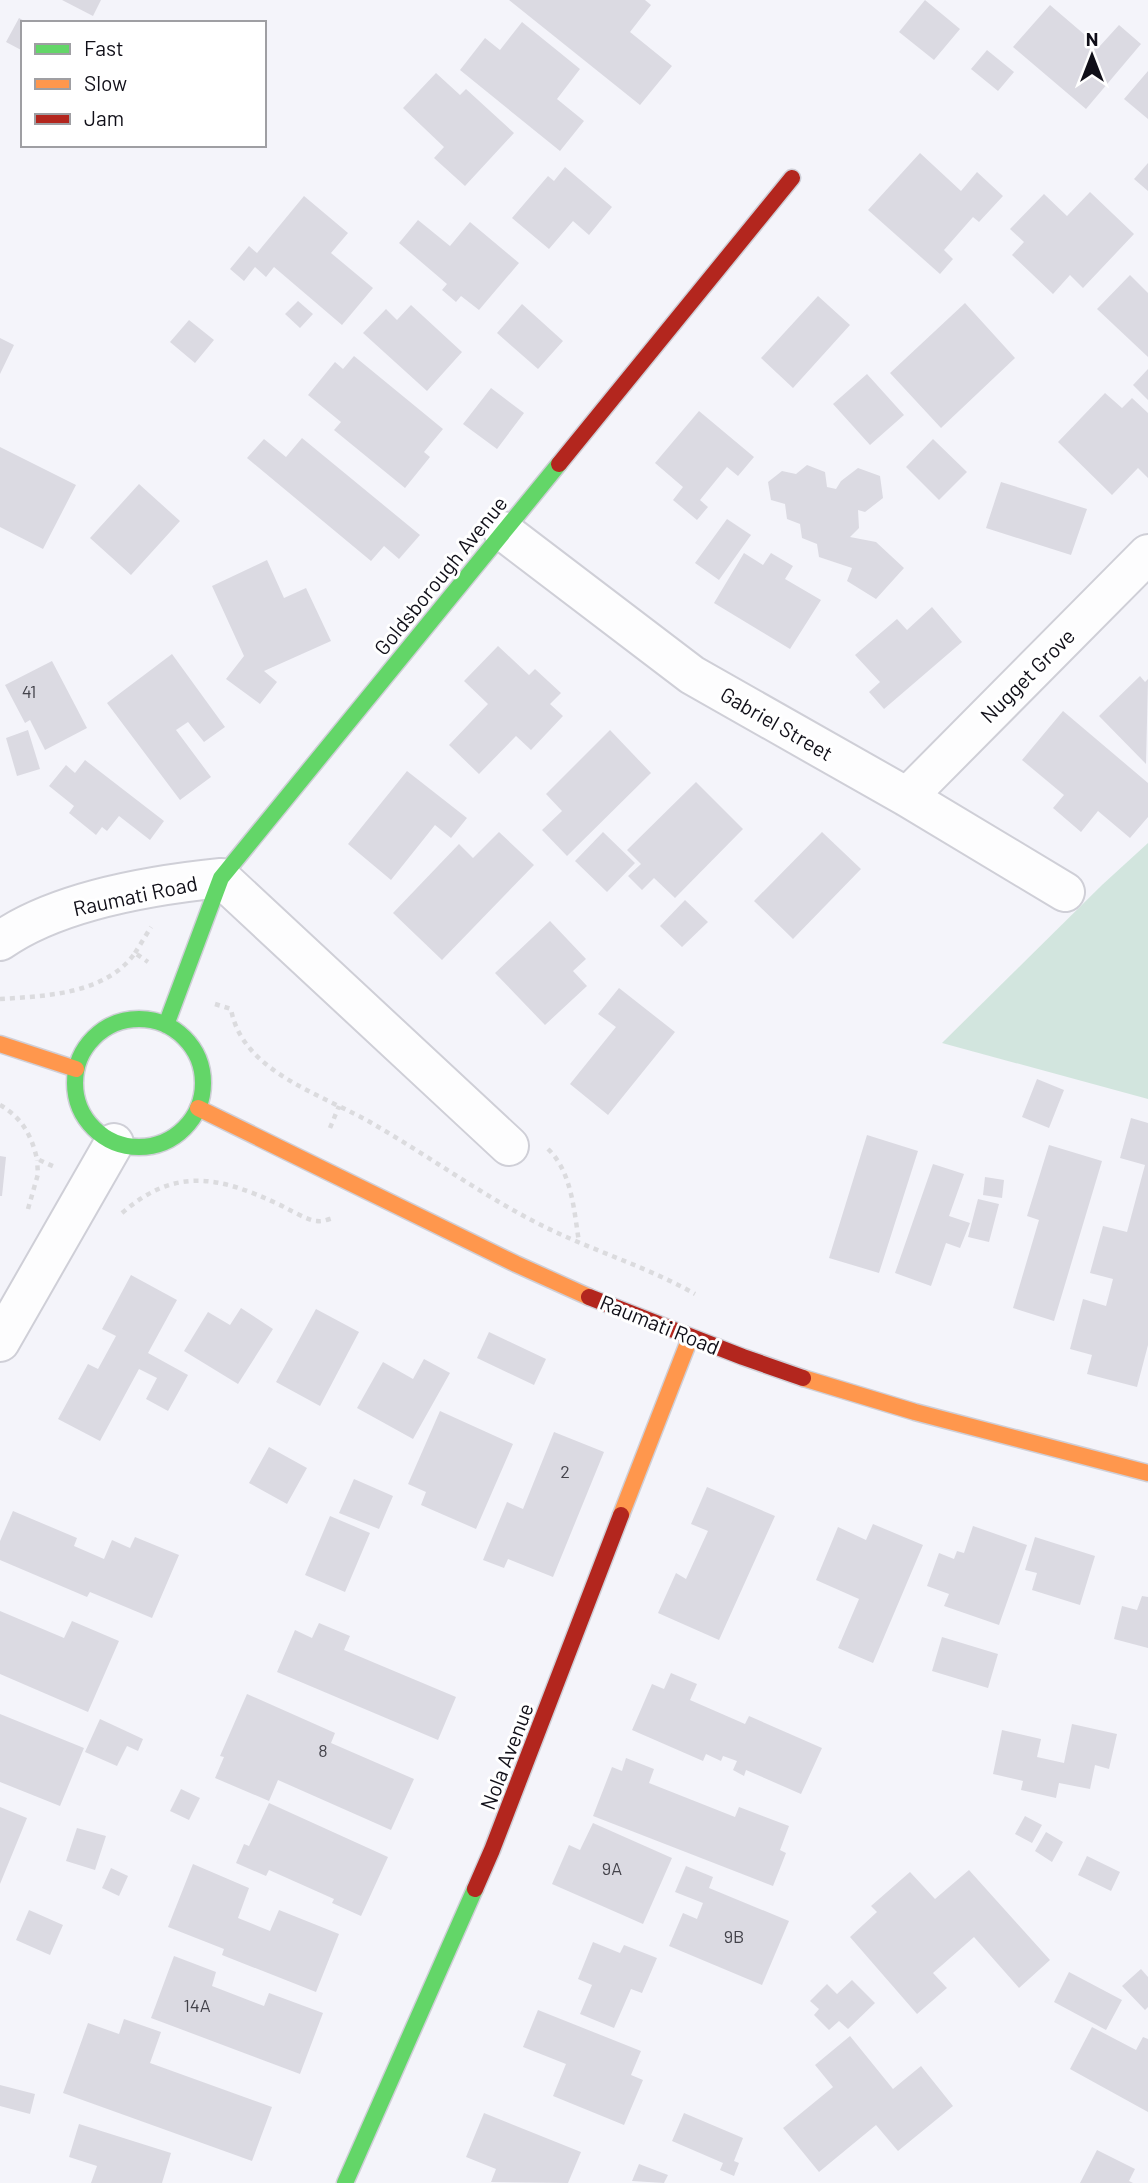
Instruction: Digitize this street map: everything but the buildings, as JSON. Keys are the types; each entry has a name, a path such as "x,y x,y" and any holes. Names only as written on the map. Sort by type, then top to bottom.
{"street":[{"name":"Goldsborough Avenue","path":"166,1025 221,878 792,178"},
{"name":"Gabriel Street","path":"503,531 692,675 907,796 1065,892"},
{"name":"Nugget Grove","path":"907,796 1148,554"},
{"name":"Raumati Road","path":"0,941 46,915 79,905 157,886 221,878 527,1146"},
{"path":"128,1019 148,1019 166,1025 183,1036 195,1051 202,1069 203,1089 198,1108 188,1126 172,1139 153,1146 133,1148 114,1143 99,1133 82,1112 74,1087 76,1069 83,1051 94,1036 110,1025 128,1019"},
{"path":"0,1044 76,1069"},
{"name":"Raumati Road","path":"198,1108 313,1162 518,1265 690,1338 815,1382 981,1430 1148,1473"},
{"path":"0,1342 114,1143"},
{"name":"Nola Avenue","path":"345,2183 492,1850 690,1338"}],"path":[{"path":"0,999 63,992 110,978 125,968 135,953 147,961"},
{"path":"17,1004 20,997"},
{"path":"213,1004 231,1009 240,1037 253,1055 277,1072 374,1124 469,1185 540,1224 656,1274 701,1298"},
{"path":"0,1104 25,1125 33,1141 38,1174 27,1213"},
{"path":"328,1130 339,1106"},
{"path":"527,1146 554,1155 571,1189 579,1242"},
{"path":"37,1159 49,1165"},
{"path":"120,1214 141,1196 166,1184 188,1180 236,1187 317,1222 340,1216"}],"shaded area":[{"path":"1148,843 1148,1099 942,1043 1102,885"}],"traffic: fast":[{"path":"166,1025 221,878 559,464"},
{"path":"139,1019 164,1024 184,1038 198,1058 203,1083 198,1108 184,1128 164,1142 139,1147 114,1142 94,1128 80,1108 75,1083 80,1058 94,1038 114,1024 139,1019"},
{"path":"345,2183 475,1889"}],"traffic: slow":[{"path":"0,1044 76,1069"},
{"path":"198,1108 589,1297"},
{"path":"621,1515 690,1338"},
{"path":"803,1378 915,1412 1148,1473"}],"traffic: jam":[{"path":"559,464 792,178"},
{"path":"589,1297 803,1378"},
{"path":"475,1889 621,1515"}]}
